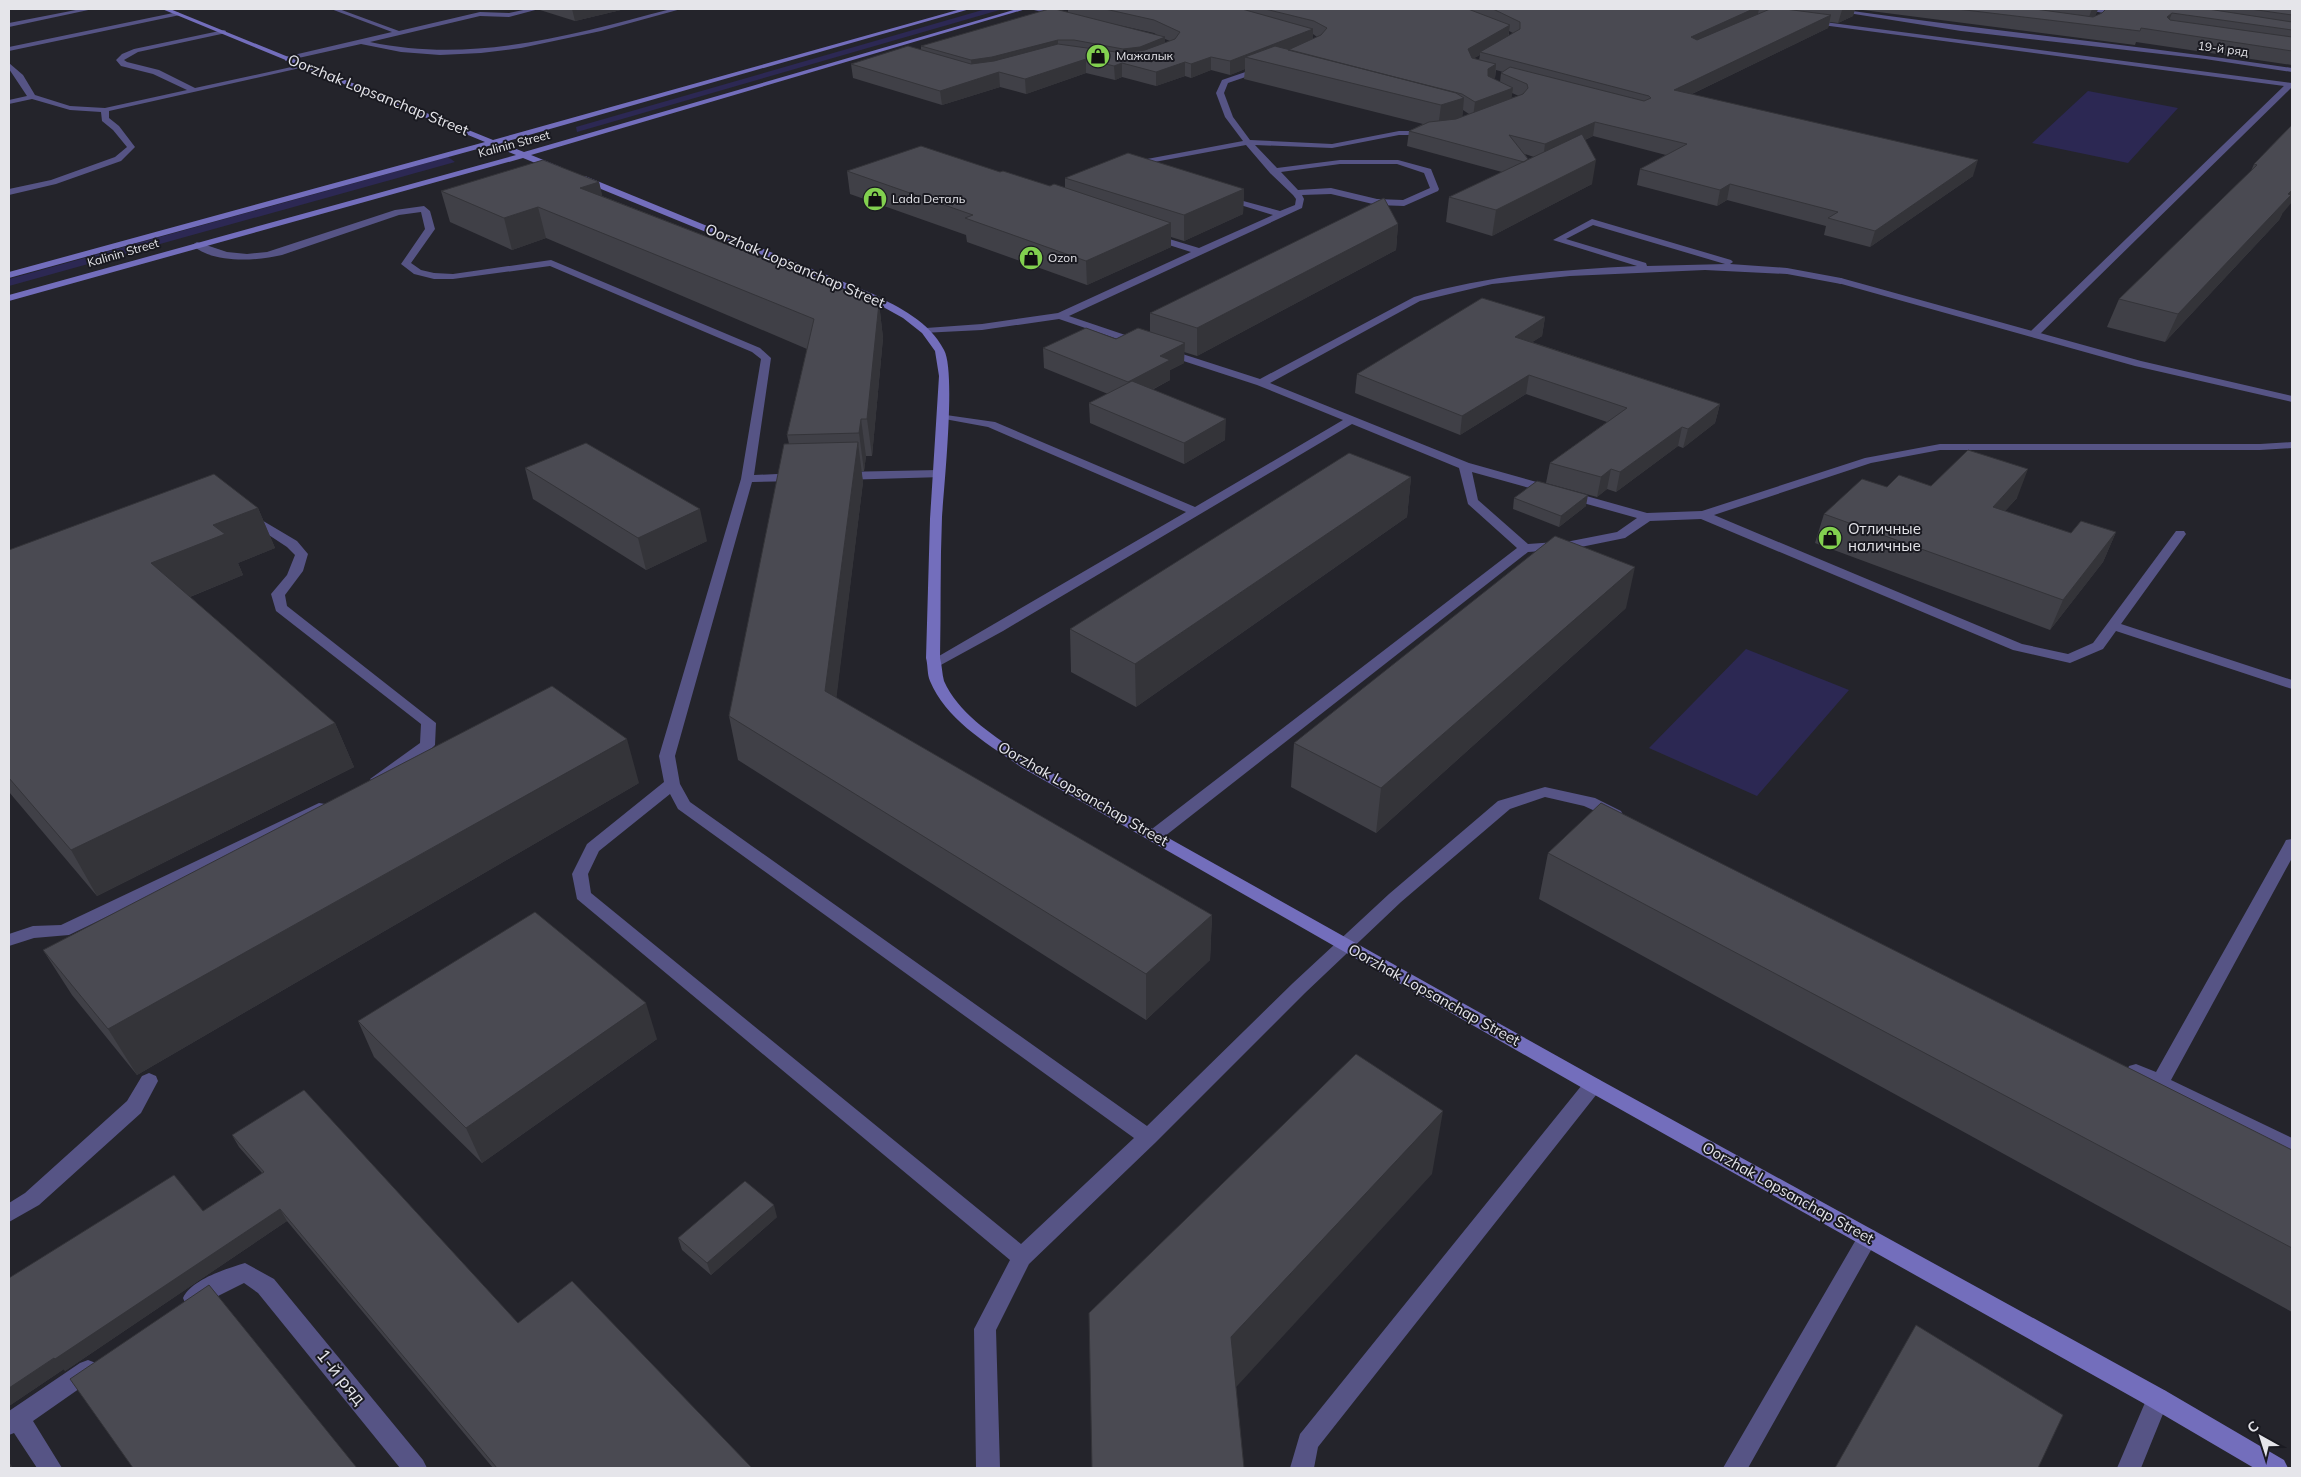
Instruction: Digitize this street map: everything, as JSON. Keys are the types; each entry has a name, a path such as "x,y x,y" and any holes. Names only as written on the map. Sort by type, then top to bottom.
{"street":[{"path":"9,25 90,9"},
{"path":"334,9 397,32"},
{"path":"288,59 480,14 509,15 536,9"},
{"path":"362,42 396,51 479,51 575,35 678,9"},
{"name":"Kalinin Street","path":"9,275 495,142 967,9"},
{"name":"Kalinin Street","path":"9,298 634,124 1024,9"},
{"path":"1033,9 1070,18"},
{"name":"19-й ряд","path":"1826,9 1961,29 2205,57 2292,70"},
{"path":"2083,9 2105,10"},
{"path":"2099,18 2105,10"},
{"path":"9,49 171,11"},
{"name":"Oorzhak Lopsanchap Street","path":"171,11 870,296 907,316 926,331 940,351 944,376 933,624 934,663 937,680 951,702 987,737 1026,764 1345,945 2158,1399 2276,1468"},
{"path":"1856,28 1860,13"},
{"path":"1800,21 2291,85"},
{"path":"194,90 156,72 124,64 120,60 124,55 136,50 224,32"},
{"path":"2141,64 2156,45"},
{"path":"884,50 899,54"},
{"path":"926,331 982,327 1060,316 1299,206 1300,199 1296,193 1273,171 1229,117 1220,93 1225,82 1274,64"},
{"path":"9,66 20,77 32,97"},
{"path":"9,102 32,97 70,108 105,110 305,66"},
{"path":"2034,334 2291,85"},
{"path":"9,192 53,182 118,159 131,147 116,128 105,119 105,110"},
{"path":"1121,172 1147,161 1248,142 1332,146 1399,133 1435,133"},
{"path":"1332,146 1340,162"},
{"path":"1273,171 1340,162 1398,162 1428,171 1436,189 1404,203 1377,202 1331,191 1296,193"},
{"path":"1130,168 1149,174"},
{"path":"1214,194 1280,214"},
{"path":"197,245 217,255 260,257 279,253 398,212 418,208 426,211 426,224 430,229 427,237 409,257 406,264 411,270 442,277 464,276 534,264 558,265 756,350 766,358 747,479 667,756 672,784 684,805 1148,1137"},
{"path":"1652,268 1558,240 1592,222 1747,267"},
{"path":"1142,233 1198,251"},
{"path":"1262,384 1417,299 1441,291 1550,274 1652,268 1747,267 1792,271 1841,281 2139,364 2292,399"},
{"path":"1060,316 1262,384 1465,466 1647,517 1703,515 1869,460 1940,447 2260,447 2292,445"},
{"path":"943,416 991,424 1196,512"},
{"path":"934,663 1351,420"},
{"path":"1465,466 1472,501 1525,548"},
{"path":"826,476 939,474"},
{"path":"747,479 806,477"},
{"path":"238,509 292,544 302,554 300,565 288,584 278,594 281,608 429,723 426,745 380,778 362,787"},
{"path":"1703,515 2018,647 2070,658 2098,646 2180,534"},
{"path":"1154,836 1525,548 1571,546 1621,535 1647,517"},
{"path":"2114,626 2292,685"},
{"path":"672,784 593,848 580,874 583,895 1022,1257"},
{"path":"988,1468 985,1329 1022,1257 1148,1137 1299,988 1395,898 1504,804 1545,792 1589,802 1633,824"},
{"path":"9,940 33,932 63,931 336,800"},
{"path":"2160,1083 2292,844"},
{"path":"2124,1066 2292,1147"},
{"path":"9,1213 32,1199 134,1107 149,1081"},
{"path":"1302,1468 1308,1442 1593,1085"},
{"path":"1735,1468 1868,1237"},
{"name":"1-й ряд","path":"174,1311 207,1289 245,1272 266,1286 415,1468"},
{"path":"50,1468 13,1421 108,1356"},
{"path":"2129,1468 2158,1399"}],"shaded area":[{"path":"986,9 1003,9 577,132 576,127"},
{"path":"2088,91 2178,108 2128,163 2032,143"},
{"path":"448,157 455,162 9,286 9,279"},
{"path":"1746,649 1849,690 1757,796 1649,748"}],"building":[{"path":"1049,9 1165,37 1140,47 1123,49 1074,40 1058,40 992,57 971,60 921,46"},
{"path":"1105,9 1242,9 1313,29 1230,61 1211,57 1191,64 1185,62 1156,72 1122,63 1114,66 1086,59 1025,79 999,72 940,91 851,64 908,46 971,64 994,61 1058,44 1123,53 1145,50 1175,39 1180,32 1154,20"},
{"path":"1265,9 1468,9 1510,25 1468,49 1472,58 1496,64 1488,69 1488,76 1513,88 1475,102 1462,94 1288,50 1321,35 1327,28 1314,21"},
{"path":"1493,9 1753,9 1691,37 1697,40 1770,9 1831,15 1674,90 1978,160 1875,231 1828,218 1838,212 1730,184 1720,190 1640,169 1687,144 1595,122 1545,144 1509,135 1528,159 1524,162 1409,131 1429,122 1456,119 1523,94 1528,88 1527,84 1501,73 1510,67 1644,101 1651,98 1480,52 1520,29 1520,22"},
{"path":"1957,9 2035,9 2093,17 2106,9 2208,9 2292,22 2292,30 2172,13 2167,17 2170,20 2292,37 2292,51 2141,28 2140,31"},
{"path":"2250,9 2292,9 2292,15"},
{"path":"1275,46 1456,93 1464,98 1441,105 1245,57"},
{"path":"2292,125 2292,190 2288,194 2291,195 2178,314 2119,299 2257,165 2254,164"},
{"path":"1582,134 1596,160 1496,210 1449,197"},
{"path":"921,146 1000,172 1003,171 1050,186 1054,184 1171,223 1086,261 965,218 973,215 847,171"},
{"path":"1128,153 1244,189 1184,215 1065,178"},
{"path":"543,160 599,182 580,188 879,303 867,419 861,419 859,433 787,435 814,319 538,207 504,218 441,191"},
{"path":"1384,198 1398,224 1197,328 1150,313"},
{"path":"1482,298 1545,317 1515,337 1720,404 1688,429 1682,427 1620,472 1611,469 1601,477 1550,463 1627,408 1529,375 1462,416 1357,374"},
{"path":"1086,328 1116,339 1138,328 1185,343 1160,356 1170,360 1128,382 1043,348"},
{"path":"1132,381 1226,419 1184,443 1089,403"},
{"path":"858,442 825,691 1212,915 1146,974 729,716 784,444"},
{"path":"586,443 700,509 638,538 525,468"},
{"path":"1968,450 2028,469 1993,507 2071,533 2081,521 2116,532 2063,600 1824,514 1862,479 1887,487 1899,475 1931,486"},
{"path":"1349,453 1411,477 1135,664 1070,629"},
{"path":"214,474 258,508 213,525 225,534 151,563 335,723 71,850 9,778 9,550"},
{"path":"1537,481 1588,495 1561,516 1514,498"},
{"path":"1555,536 1635,567 1381,788 1294,743"},
{"path":"552,686 627,739 108,1029 43,950"},
{"path":"1601,803 2292,1150 2292,1248 1548,853"},
{"path":"535,912 646,1003 466,1128 358,1021"},
{"path":"1356,1054 1443,1111 1231,1337 1244,1468 1092,1468 1089,1313"},
{"path":"304,1090 518,1323 572,1281 752,1468 497,1468 280,1209 9,1388 9,1278 174,1175 203,1211 264,1172 232,1135"},
{"path":"745,1181 774,1205 707,1263 678,1238"},
{"path":"209,1285 357,1468 133,1468 70,1379"},
{"path":"1916,1325 2063,1415 2038,1468 1835,1468"}],"place":[{"name":"Мажалык","path":"1098,56"},
{"name":"Lada Dеталь","path":"875,199"},
{"name":"Ozon","path":"1031,258"},
{"name":"Отличные наличные","path":"1830,538"}]}
